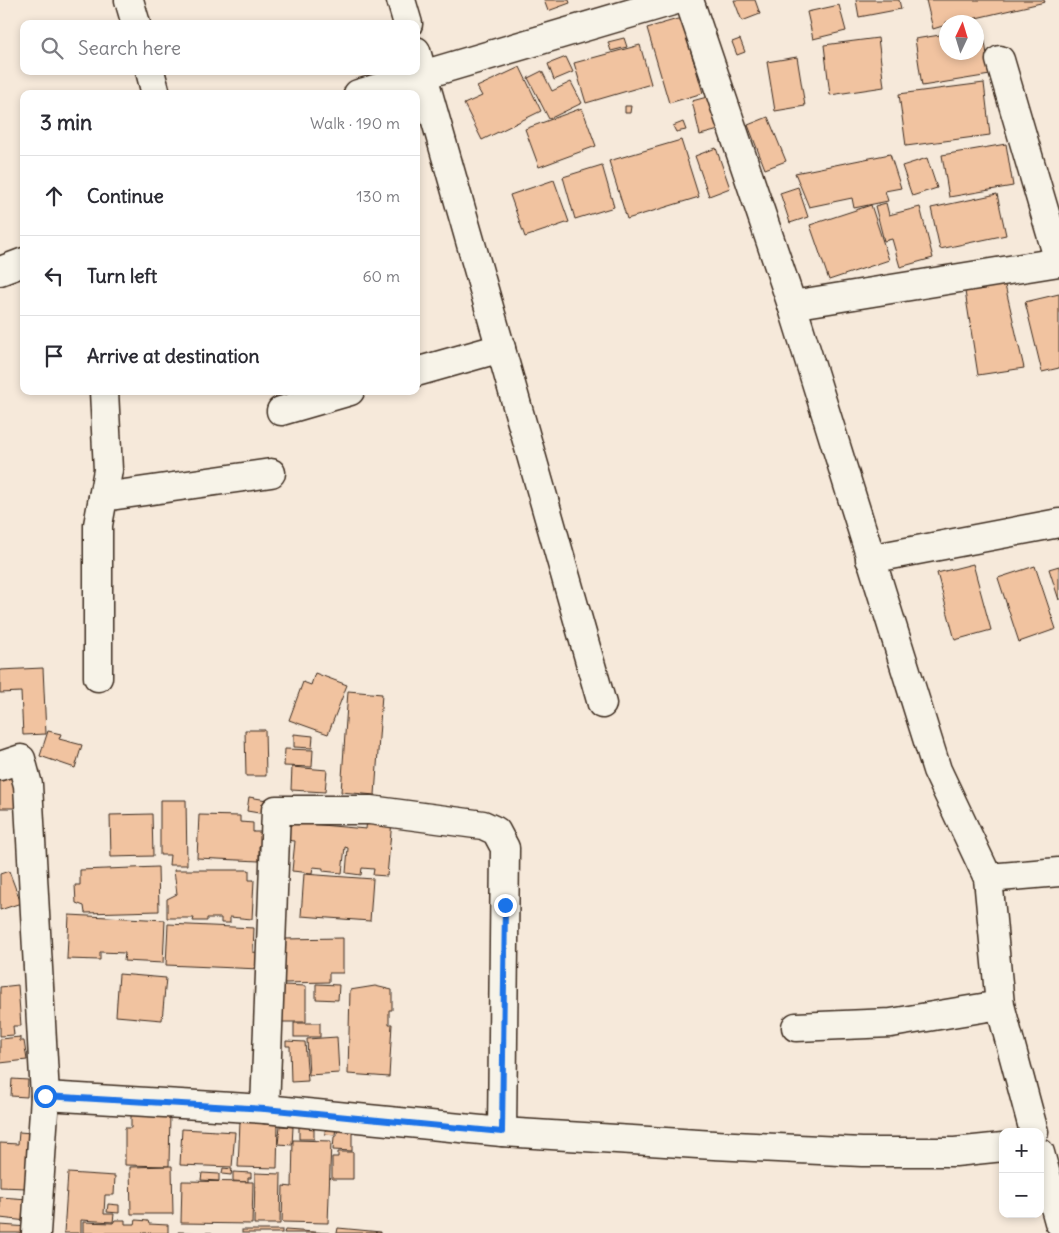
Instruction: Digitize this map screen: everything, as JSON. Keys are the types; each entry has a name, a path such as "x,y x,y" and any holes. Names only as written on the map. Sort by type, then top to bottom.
{"street":[{"path":"129,0 135,20"},
{"path":"401,0 407,20"},
{"path":"602,704 420,63 676,0"},
{"path":"689,0 792,305 937,770 988,878 1000,1005 1033,1128"},
{"path":"792,305 1059,261 1000,60"},
{"path":"151,75 155,90"},
{"path":"366,90 396,75"},
{"path":"0,271 20,264"},
{"path":"420,371 501,348"},
{"path":"98,676 98,525 108,470 104,395"},
{"path":"281,411 336,395"},
{"path":"103,496 272,473"},
{"path":"870,559 1059,523"},
{"path":"0,766 21,759 28,784 45,1096 36,1233"},
{"path":"265,1109 276,810 370,810 483,825 496,831 505,848 502,1132"},
{"path":"988,878 1059,872"},
{"path":"796,1027 891,1023 1000,1005"},
{"path":"45,1096 265,1109 502,1132 862,1152 955,1152 999,1147"},
{"path":"1044,1168 1059,1222"}],"building":[{"path":"544,0 569,0 570,3 548,11"},
{"path":"734,0 755,0 760,14 742,21"},
{"path":"856,0 899,0 901,9 859,17"},
{"path":"926,0 1044,0 1045,2 984,16 939,15 939,27 933,29"},
{"path":"839,5 846,31 813,39 807,12"},
{"path":"681,18 703,93 669,103 647,28"},
{"path":"939,35 939,60 984,60 984,35 990,75 922,86 915,39"},
{"path":"624,38 627,47 611,51 608,42"},
{"path":"878,38 884,87 830,95 824,45"},
{"path":"740,39 745,52 737,55 732,42"},
{"path":"640,45 651,84 586,103 574,63"},
{"path":"566,57 573,72 554,80 548,64"},
{"path":"797,57 805,106 775,111 767,62"},
{"path":"520,67 541,111 482,140 464,104 482,96 477,87"},
{"path":"542,71 552,91 571,82 582,103 549,119 528,78"},
{"path":"984,83 990,135 906,146 899,94"},
{"path":"711,96 719,130 700,135 692,101"},
{"path":"625,106 631,106 630,113 625,113"},
{"path":"582,108 596,146 539,167 525,129"},
{"path":"768,117 786,161 765,169 748,125"},
{"path":"683,122 686,130 676,132 673,126"},
{"path":"681,140 699,197 627,219 609,161"},
{"path":"1006,144 1013,186 949,197 942,155"},
{"path":"716,148 730,188 709,196 695,156"},
{"path":"890,154 901,188 885,191 888,201 854,208 852,198 809,207 795,173"},
{"path":"927,158 937,188 912,196 902,166"},
{"path":"602,165 614,207 575,219 563,177"},
{"path":"554,180 569,222 525,237 510,195"},
{"path":"798,187 808,217 790,223 780,193"},
{"path":"997,194 1006,235 940,249 931,208"},
{"path":"886,203 889,215 920,207 933,258 900,267 892,239 884,241 875,206"},
{"path":"871,205 889,260 829,280 810,225"},
{"path":"1004,281 1024,368 978,375 964,285"},
{"path":"1059,294 1059,368 1042,372 1025,302"},
{"path":"973,564 991,630 955,640 937,573"},
{"path":"1035,566 1056,629 1019,642 998,578"},
{"path":"1059,566 1059,600 1049,569"},
{"path":"43,668 46,734 23,735 21,692 0,693 0,670"},
{"path":"315,673 347,685 328,734 289,720 303,682 311,685"},
{"path":"348,691 382,694 375,795 341,792"},
{"path":"245,730 265,730 266,776 246,776"},
{"path":"48,731 61,734 59,739 82,745 75,768 40,756"},
{"path":"294,734 313,736 312,748 294,747"},
{"path":"285,749 313,750 312,767 284,766"},
{"path":"292,767 327,770 325,792 291,790"},
{"path":"0,772 17,772 18,808 0,808"},
{"path":"249,797 267,800 265,814 247,811"},
{"path":"160,800 186,800 187,865 169,865 170,855 160,855"},
{"path":"152,814 153,856 111,857 110,815"},
{"path":"199,815 240,816 240,822 253,823 253,832 265,832 264,846 259,846 259,861 197,858"},
{"path":"367,819 392,821 387,876 373,875 374,869 362,868 361,875 346,873 348,848 345,847 342,873 323,871 323,868 313,867 312,873 292,871 295,841 285,840 287,822 366,829"},
{"path":"158,867 159,911 85,913 84,906 76,903 75,885 80,885 80,870"},
{"path":"174,870 249,870 249,880 254,880 252,919 230,917 230,923 221,923 221,918 193,921 194,918 167,918 167,899 177,894"},
{"path":"9,871 21,903 0,910 0,874"},
{"path":"304,874 373,879 370,921 301,916"},
{"path":"69,915 165,920 163,963 124,961 125,953 100,952 100,960 67,959"},
{"path":"168,924 254,928 253,952 261,953 260,969 166,965"},
{"path":"343,938 343,973 329,973 329,982 284,983 284,939"},
{"path":"119,974 166,978 162,1020 116,1016"},
{"path":"316,984 339,985 338,1000 316,999"},
{"path":"18,985 21,1026 13,1026 14,1035 0,1036 0,987"},
{"path":"283,985 306,986 306,1022 282,1022"},
{"path":"375,986 392,990 392,1010 389,1010 389,1024 392,1024 389,1077 348,1074 350,990"},
{"path":"294,1023 320,1023 320,1037 294,1037"},
{"path":"20,1037 20,1041 24,1041 27,1060 0,1063 0,1039"},
{"path":"337,1037 339,1073 309,1075 307,1039"},
{"path":"286,1041 305,1042 308,1081 291,1082 290,1046 286,1046"},
{"path":"12,1079 28,1080 27,1097 11,1096"},
{"path":"131,1112 170,1113 169,1166 125,1165 125,1128 131,1128"},
{"path":"326,1116 337,1117 335,1135 325,1134"},
{"path":"338,1117 352,1118 352,1151 333,1150 334,1137 337,1135"},
{"path":"240,1122 278,1123 277,1168 238,1167"},
{"path":"299,1124 314,1124 314,1139 299,1139"},
{"path":"280,1126 293,1127 292,1145 278,1144"},
{"path":"182,1129 235,1132 232,1167 180,1165"},
{"path":"19,1132 31,1133 27,1188 0,1187 0,1143 18,1144"},
{"path":"293,1140 331,1141 328,1223 282,1222 283,1186 292,1187"},
{"path":"338,1152 353,1152 353,1179 332,1179 332,1157 338,1157"},
{"path":"172,1166 173,1214 131,1214 130,1167"},
{"path":"223,1168 232,1169 231,1175 222,1174"},
{"path":"233,1172 251,1173 251,1178 248,1178 248,1182 233,1181"},
{"path":"68,1173 115,1176 114,1195 105,1195 104,1214 114,1214 113,1222 81,1220 81,1233 64,1233"},
{"path":"202,1173 219,1174 219,1181 201,1180"},
{"path":"255,1173 281,1174 280,1224 254,1224"},
{"path":"182,1181 253,1182 252,1224 181,1223"},
{"path":"0,1197 28,1199 27,1221 0,1218"},
{"path":"108,1204 119,1205 119,1213 107,1212"},
{"path":"115,1220 125,1220 125,1224 135,1224 136,1220 148,1221 149,1224 168,1225 168,1233 83,1233 83,1222 113,1223"},
{"path":"0,1225 29,1227 29,1233 0,1233"},
{"path":"338,1228 381,1232 381,1233 337,1233"},
{"path":"242,1230 282,1230 282,1233 242,1233"},
{"path":"285,1230 329,1233 284,1233"},
{"path":"178,1232 212,1233 178,1233"}],"route":[{"path":"45,1096 265,1109 502,1132 505,905"}]}
